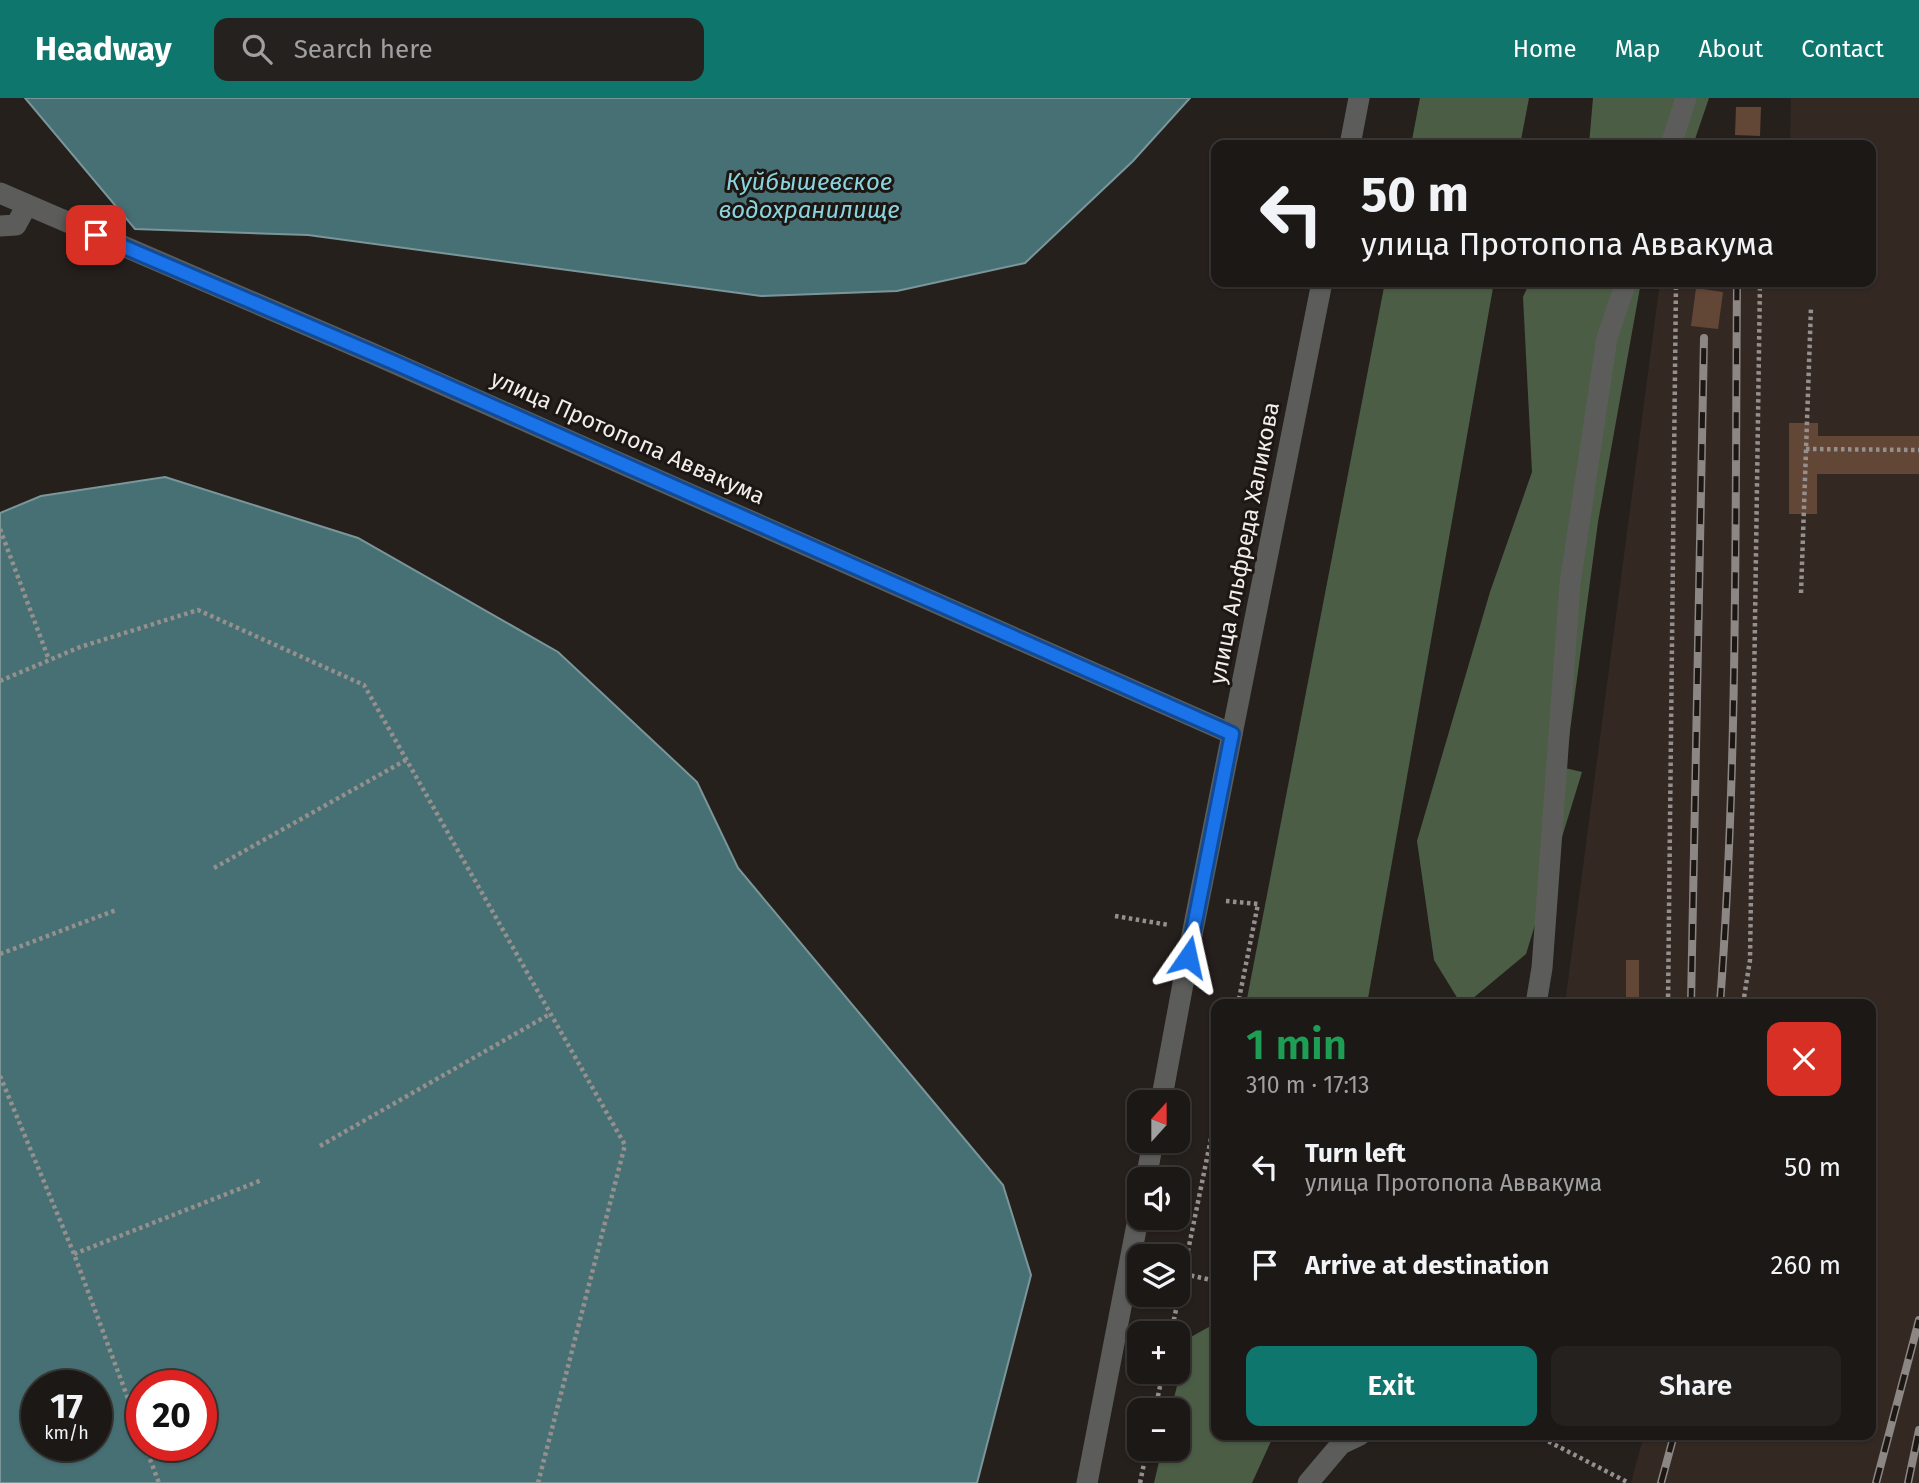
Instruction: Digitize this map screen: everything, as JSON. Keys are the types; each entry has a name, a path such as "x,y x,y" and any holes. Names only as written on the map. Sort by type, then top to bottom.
{"lane":[{"path":"1351,140 1359,98"},
{"path":"1673,140 1686,98"},
{"name":"улица Протопопа Аввакума","path":"0,193 395,363 1232,734"},
{"path":"0,226 16,225 27,205"},
{"name":"улица Альфреда Халикова","path":"1163,1090 1321,287"},
{"path":"1537,999 1542,968 1570,584 1608,338 1624,287"},
{"path":"1087,1483 1136,1230"},
{"path":"1308,1483 1347,1440"}],"path":[{"path":"1668,999 1676,287"},
{"path":"1744,999 1750,960 1760,287"},
{"path":"1801,593 1811,307"},
{"path":"1806,449 1919,450"},
{"path":"0,529 49,660"},
{"path":"0,681 80,648 198,610 364,685 625,1145 538,1483"},
{"path":"214,868 406,760"},
{"path":"1200,898 1258,904 1239,999"},
{"path":"0,954 116,910"},
{"path":"1115,916 1193,929"},
{"path":"320,1146 550,1013"},
{"path":"0,1076 74,1254 126,1393"},
{"path":"1190,1244 1211,1139"},
{"path":"74,1254 262,1181"},
{"path":"1190,1275 1211,1280"},
{"path":"1546,1440 1629,1483"},
{"path":"151,1461 159,1483"},
{"path":"1140,1483 1145,1461"}],"shaded area":[{"path":"1791,98 1919,98 1919,1483 1631,1483 1643,1440 1876,1440 1876,999 1566,999 1659,287 1876,287 1876,140 1790,140"}],"green space":[{"path":"1420,98 1529,98 1521,140 1412,140"},
{"path":"1593,98 1709,98 1695,140 1589,140"},
{"path":"1384,287 1493,287 1368,999 1247,999"},
{"path":"1528,287 1640,287 1598,522 1565,768 1582,772 1526,954 1472,999 1458,999 1434,960 1417,841 1490,592 1532,472 1523,297"},
{"path":"1211,1326 1211,1440 1272,1440 1252,1483 1154,1483 1159,1461 1190,1461 1190,1398 1174,1398 1178,1384 1190,1384 1190,1337"}],"water":[{"name":"Куйбышевское водохранилище","path":"25,98 1190,98 1133,161 1025,263 897,291 761,296 308,235 135,229"},
{"path":"165,477 358,538 558,652 697,782 738,868 1003,1185 1031,1275 977,1483 0,1483 0,513 41,496"}],"building":[{"path":"1736,107 1761,107 1760,136 1735,135"},
{"path":"1696,288 1723,292 1718,329 1691,326"},
{"path":"1789,423 1818,423 1818,436 1919,436 1919,474 1817,474 1817,514 1789,514"},
{"path":"1626,960 1639,960 1639,999 1626,999"}],"railway":[{"path":"1720,999 1733,734 1737,287"},
{"path":"1691,999 1704,338"},
{"path":"1876,1483 1919,1320"},
{"path":"1908,1483 1919,1430"},
{"path":"1661,1483 1673,1440"}],"route":[{"path":"96,235 395,363 1232,734 1188,957"}]}
